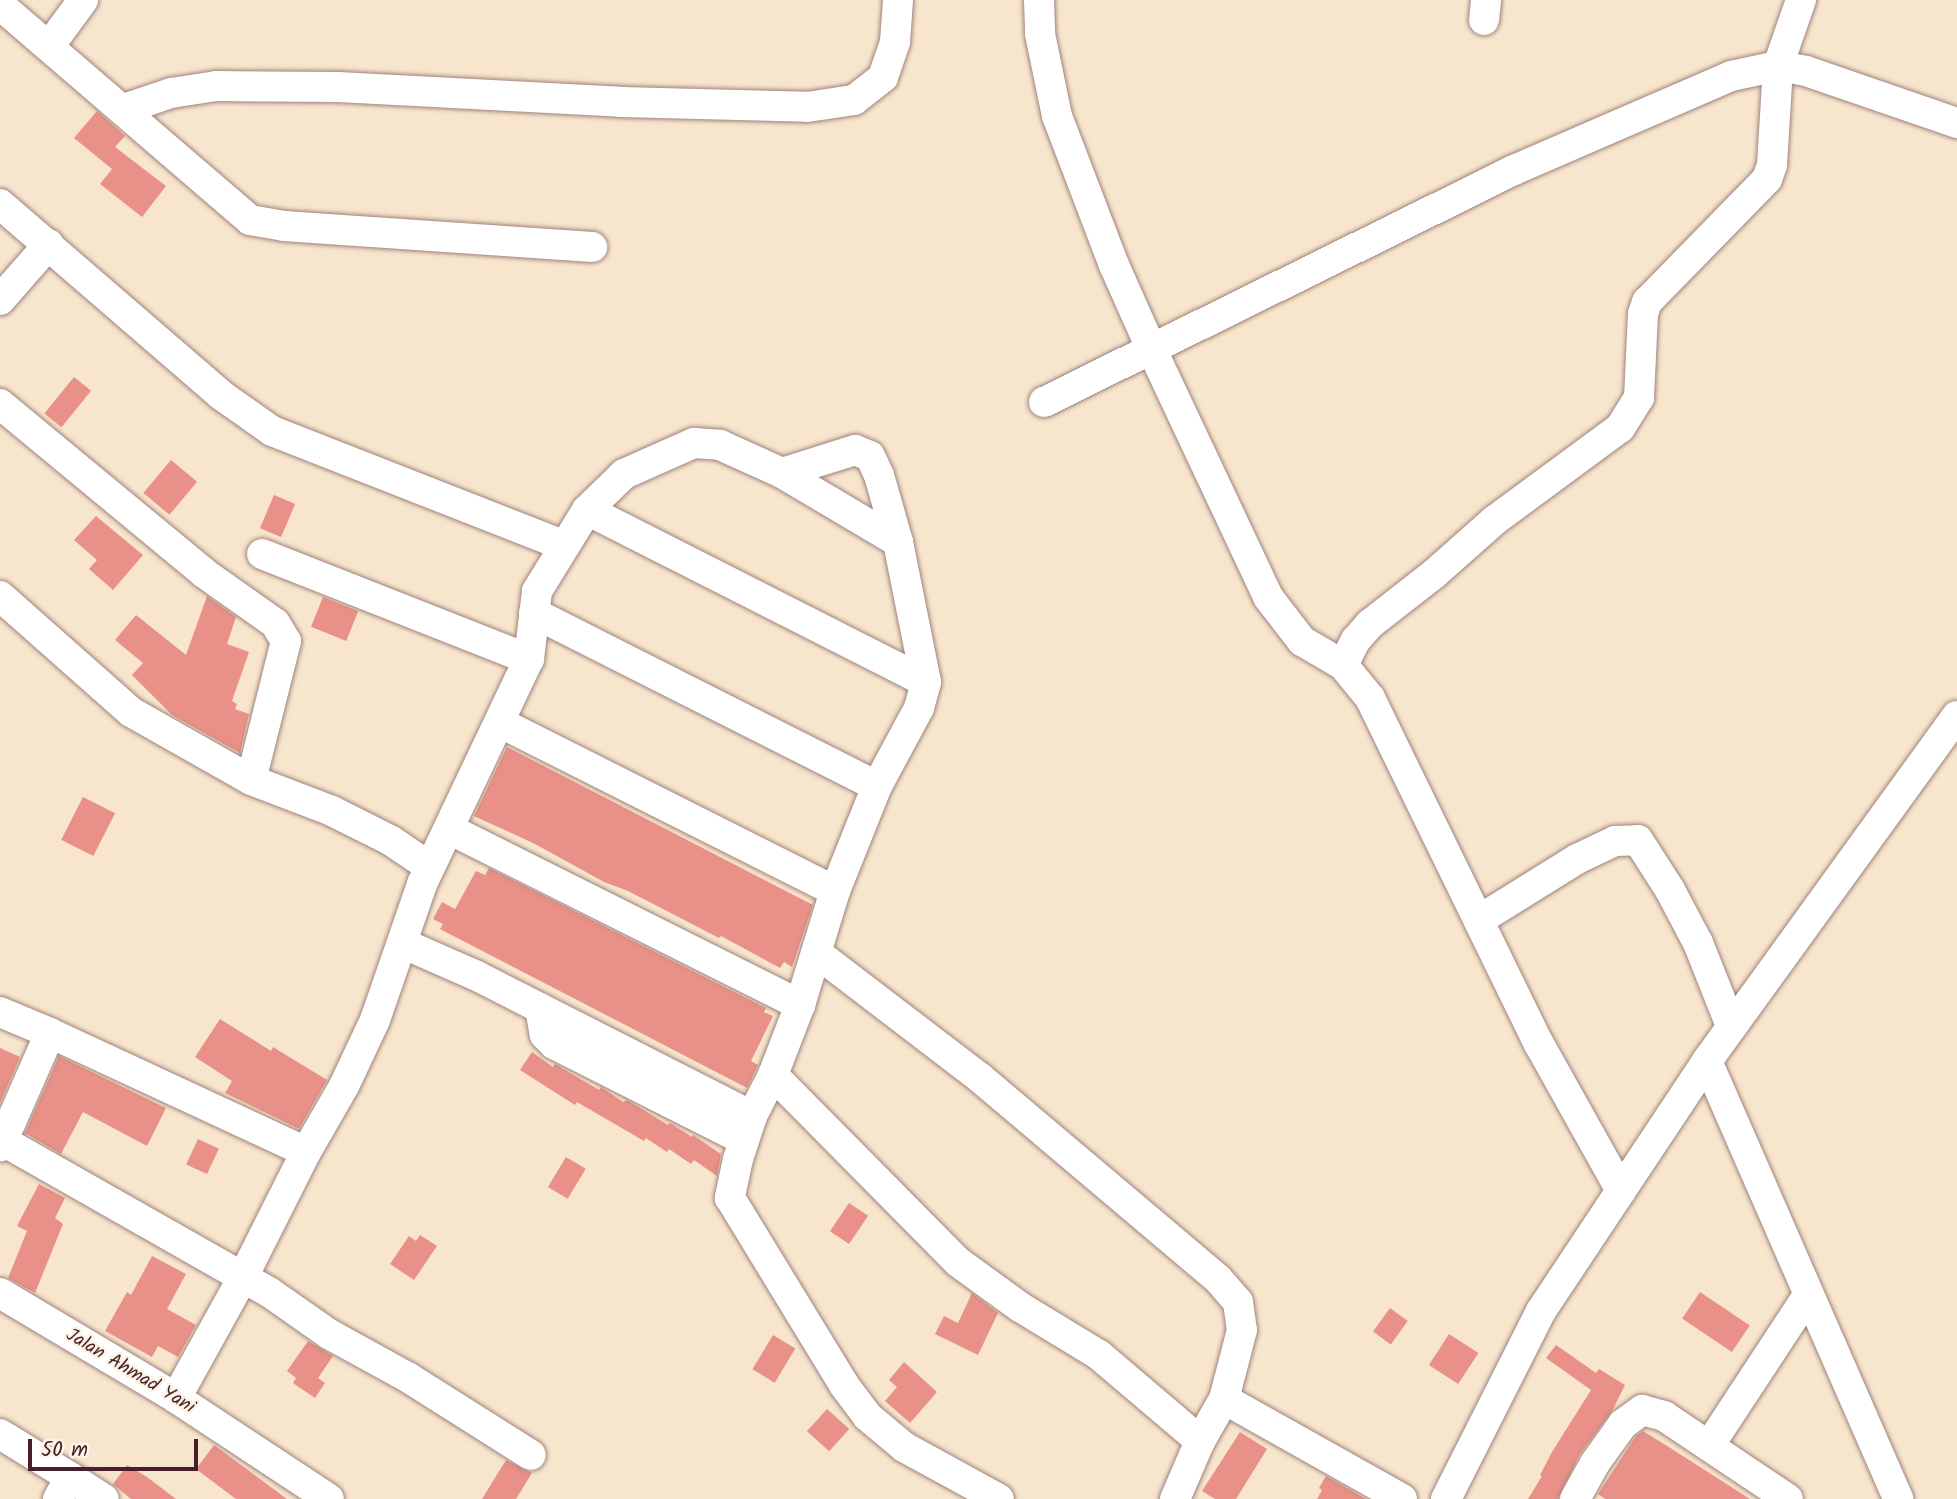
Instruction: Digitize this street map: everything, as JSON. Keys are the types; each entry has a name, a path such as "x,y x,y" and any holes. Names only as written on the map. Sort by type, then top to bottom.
{"street":[{"path":"50,45 83,0"},
{"path":"124,109 171,93 216,86 338,88 621,102 807,107 854,100 883,77 895,43 898,0"},
{"path":"1039,0 1040,34 1057,116 1150,348 1268,597 1302,641 1343,665 1370,698 1539,1044 1621,1191"},
{"path":"1343,665 1356,640 1370,624 1434,574 1495,520 1620,428 1639,397 1643,314 1647,302 1768,178 1772,165 1778,66 1801,0"},
{"path":"0,5 124,109 231,207 250,220 284,226 592,247"},
{"path":"1044,402 1514,170 1731,76 1778,66 1805,71 1957,123"},
{"path":"0,204 221,395 272,431 563,545"},
{"path":"0,300 49,244"},
{"path":"0,404 204,573 275,623 286,641 251,780"},
{"path":"176,1398 242,1279 375,1020 430,867 530,659 537,591 587,510 624,474 694,443 720,445 782,473 898,542"},
{"path":"782,473 855,450 870,456 879,475 898,542 926,682 919,708 877,786 835,891 818,954 800,1005 773,1075 748,1128 730,1198 844,1385 867,1416 904,1447 999,1499"},
{"path":"587,510 926,682"},
{"path":"262,554 530,659"},
{"path":"0,596 131,712 251,780 332,811 390,840 430,867"},
{"path":"534,613 877,786"},
{"path":"1446,1499 1541,1311 1707,1061 1957,716"},
{"path":"501,723 835,891"},
{"path":"449,829 800,1005"},
{"path":"1479,920 1577,859 1615,841 1638,839 1670,890 1698,943 1731,1027"},
{"path":"402,943 540,1008 748,1128"},
{"path":"818,954 979,1077 1218,1279 1238,1302 1242,1330 1224,1399 1200,1441 1175,1499"},
{"path":"0,1012 50,1032 306,1152"},
{"path":"50,1032 1,1144 281,1299 329,1334 409,1378 531,1455"},
{"path":"1707,1061 1807,1297 1898,1499"},
{"path":"773,1075 958,1262 1020,1307 1099,1355 1200,1441"},
{"name":"Jalan Ahmad Yani","path":"0,1293 176,1398 329,1499"},
{"path":"1709,1446 1807,1297"},
{"path":"1224,1399 1402,1499"},
{"path":"1575,1499 1623,1423 1642,1410 1664,1416 1788,1499"},
{"path":"0,1434 64,1488 104,1499"}],"building":[{"path":"97,111 125,136 115,147 166,186 142,217 100,184 112,169 74,138"},
{"path":"74,377 91,391 62,427 44,414"},
{"path":"171,460 197,482 169,515 143,493"},
{"path":"274,495 295,504 281,537 260,528"},
{"path":"96,516 143,555 113,590 89,569 97,560 74,540"},
{"path":"207,596 236,617 227,644 249,652 232,701 237,704 235,709 249,714 240,753 172,715 132,675 143,663 115,640 136,615 186,655"},
{"path":"323,597 358,611 346,641 311,627"},
{"path":"507,747 813,905 792,967 784,962 780,968 721,936 719,938 628,891 604,882 535,844 474,816"},
{"path":"83,797 115,813 93,856 61,840"},
{"path":"489,868 766,1008 764,1012 773,1016 751,1061 758,1065 747,1088 440,929 443,924 433,919 442,902 455,909 476,871 485,875"},
{"path":"220,1019 271,1051 273,1047 327,1080 299,1129 225,1093 232,1081 195,1057"},
{"path":"0,1048 20,1057 0,1103"},
{"path":"532,1052 553,1067 555,1064 599,1090 601,1087 623,1102 627,1100 668,1125 670,1123 692,1137 693,1135 721,1154 717,1176 694,1160 691,1164 669,1149 667,1152 646,1138 644,1141 577,1102 575,1105 520,1070"},
{"path":"59,1056 166,1108 147,1146 83,1112 61,1154 25,1133"},
{"path":"198,1139 219,1149 207,1174 186,1164"},
{"path":"566,1157 586,1169 568,1199 548,1187"},
{"path":"39,1184 65,1198 55,1218 63,1224 35,1293 8,1278 27,1231 17,1226"},
{"path":"849,1203 868,1216 849,1244 830,1231"},
{"path":"420,1235 437,1246 414,1280 390,1264 409,1236 416,1241"},
{"path":"152,1256 186,1274 167,1309 196,1325 178,1357 158,1346 152,1357 105,1331 127,1292 131,1295"},
{"path":"1700,1292 1750,1326 1732,1352 1682,1319"},
{"path":"972,1293 998,1313 978,1355 935,1334 944,1316 958,1323"},
{"path":"1390,1308 1408,1321 1391,1344 1373,1331"},
{"path":"1449,1334 1478,1353 1458,1384 1429,1365"},
{"path":"773,1335 795,1348 775,1383 752,1369"},
{"path":"308,1341 333,1356 318,1378 325,1383 315,1398 293,1383 296,1378 287,1371"},
{"path":"1556,1345 1596,1373 1599,1369 1625,1385 1612,1411 1580,1454 1558,1499 1528,1499 1552,1452 1591,1390 1546,1358"},
{"path":"904,1362 937,1392 910,1423 885,1401 897,1387 889,1380"},
{"path":"827,1409 849,1429 829,1451 807,1431"},
{"path":"1643,1431 1750,1499 1605,1499 1598,1494 1636,1436"},
{"path":"1240,1432 1267,1449 1236,1499 1215,1499 1202,1491"},
{"path":"214,1445 287,1499 236,1499 196,1469"},
{"path":"506,1460 532,1473 516,1499 482,1499"},
{"path":"127,1465 176,1499 131,1499 113,1484"},
{"path":"1326,1476 1366,1499 1317,1499 1322,1490 1319,1488"}]}
